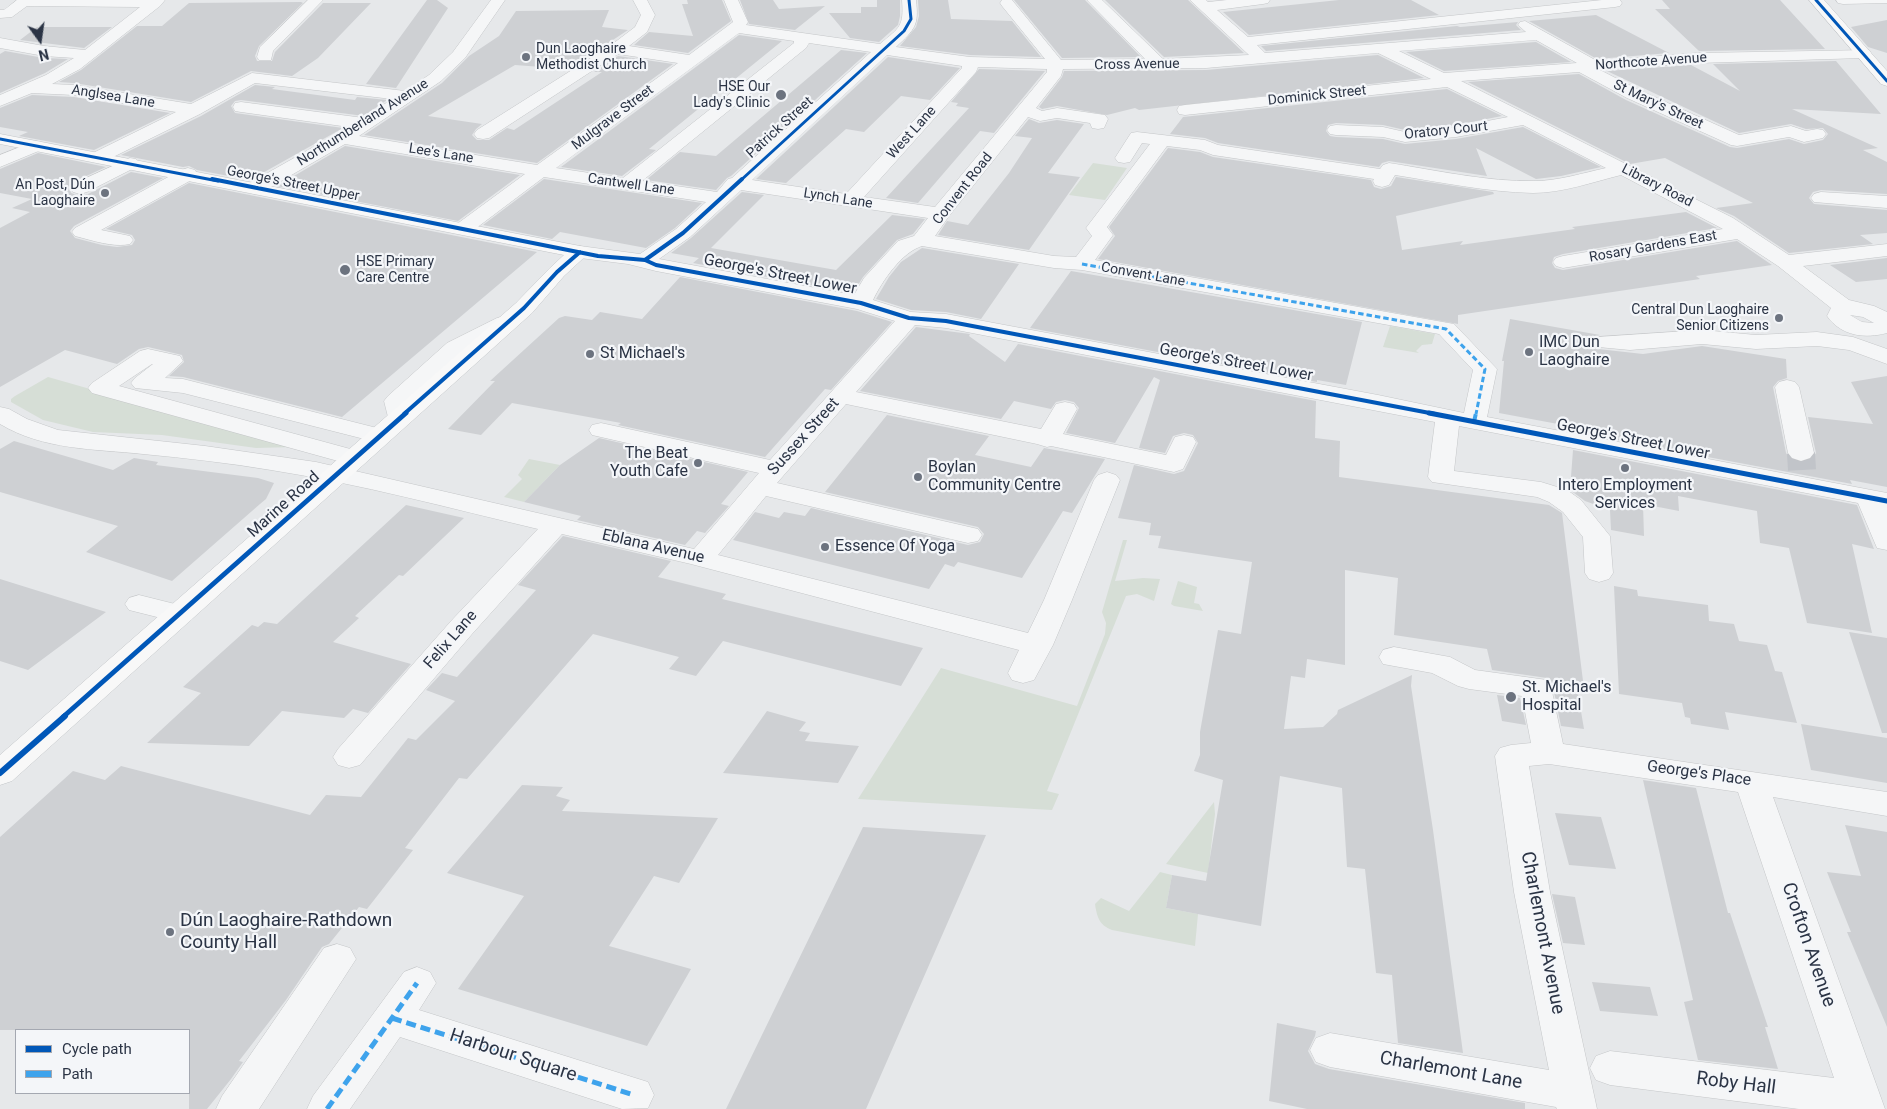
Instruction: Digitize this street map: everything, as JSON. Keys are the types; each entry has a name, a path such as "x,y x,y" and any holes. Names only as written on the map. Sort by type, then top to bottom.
{"main road":[{"path":"1816,0 1887,81"},
{"name":"George's Street Upper","path":"0,139 188,174 580,252"},
{"name":"Marine Road","path":"0,773 524,308 557,272 580,252"}],"street":[{"path":"265,57 265,50 316,0"},
{"name":"Northumberland Avenue","path":"255,188 367,124 435,78 459,55 498,0"},
{"path":"483,134 614,50 642,29 648,16 640,0"},
{"path":"732,0 741,22 736,28"},
{"name":"Patrick Street","path":"645,260 683,233 735,183 904,31 910,18 909,0"},
{"path":"1094,0 1150,69"},
{"path":"1201,3 1263,0"},
{"path":"1843,0 1883,0"},
{"path":"0,14 7,14 26,1 156,1"},
{"path":"0,101 52,78 88,55 156,1"},
{"path":"1007,3 1055,64"},
{"path":"1201,3 1263,59"},
{"path":"1244,42 1615,3"},
{"name":"St Mary's Street","path":"1506,14 1539,32 1539,35 1633,94 1737,140 1791,131 1804,137 1817,134"},
{"name":"Cross Avenue","path":"736,28 970,62 1150,69 1539,35"},
{"name":"Mulgrave Street","path":"464,228 736,28"},
{"path":"627,184 801,44 802,38"},
{"path":"0,43 44,51 88,55"},
{"name":"Library Road","path":"1380,48 1525,119 1726,222 1785,262 1841,305 1852,309 1840,311 1838,316 1852,326 1880,328"},
{"path":"614,50 692,60"},
{"name":"Northcote Avenue","path":"1445,80 1587,66 1698,58 1863,53"},
{"name":"West Lane","path":"850,201 970,69 970,62"},
{"name":"Convent Road","path":"861,302 871,282 905,245 921,240 934,226 940,214 1055,74 1055,64"},
{"path":"99,157 194,110 252,78 408,96"},
{"name":"Dominick Street","path":"1185,110 1445,80"},
{"name":"Anglsea Lane","path":"30,88 74,90 194,110"},
{"path":"241,107 367,124"},
{"path":"1027,110 1040,116 1057,113 1099,119 1098,124"},
{"name":"Oratory Court","path":"1336,130 1383,132 1404,137 1456,132 1525,119"},
{"path":"1124,158 1137,136 1205,145 1214,150 1384,178 1389,169 1509,186 1534,187 1555,185 1624,169"},
{"name":"Lee's Lane","path":"341,138 542,172"},
{"path":"1082,264 1103,235 1096,228 1162,140"},
{"path":"0,162 35,146"},
{"path":"80,188 130,164"},
{"name":"Cantwell Lane","path":"542,172 720,198"},
{"path":"123,240 82,232 188,174"},
{"name":"Lynch Lane","path":"735,183 940,214"},
{"path":"1821,198 1887,202"},
{"path":"699,218 724,222"},
{"name":"Rosary Gardens East","path":"1563,262 1742,232"},
{"name":"Convent Lane","path":"921,240 1054,262 1082,264 1446,329 1485,369 1474,422"},
{"path":"1785,262 1887,250"},
{"name":"George's Street Lower","path":"580,252 598,256 645,260 656,264 861,302 909,318 946,322 1378,402 1474,422 1803,470 1878,500"},
{"name":"Sussex Street","path":"701,558 768,478 909,318"},
{"path":"1880,328 1887,351"},
{"path":"1606,342 1630,343 1702,337 1756,342 1817,339 1853,344 1887,357"},
{"path":"148,356 172,361 143,383 183,386 360,453 100,388 148,356"},
{"path":"1787,387 1803,470"},
{"path":"844,392 1047,440 1174,464 1184,442"},
{"path":"185,398 314,434 360,453"},
{"path":"1047,440 1065,408"},
{"path":"0,414 27,429 77,442 200,452 296,466 360,453"},
{"path":"1448,417 1441,477 1541,490 1558,496 1572,506 1596,536 1598,573"},
{"path":"601,430 968,535"},
{"name":"Eblana Avenue","path":"360,453 556,525 701,558 1038,644"},
{"path":"1023,674 1058,600 1107,480"},
{"path":"1878,500 1884,534"},
{"name":"Felix Lane","path":"349,757 462,627 556,525"},
{"path":"140,604 181,614"},
{"path":"1394,657 1439,664 1469,679 1536,687 1549,753"},
{"name":"George's Place","path":"1511,756 1549,753 1887,804"},
{"name":"Charlemont Avenue","path":"1511,756 1532,892 1575,1101"},
{"name":"Crofton Avenue","path":"1751,782 1863,1104"},
{"path":"236,1109 337,959"},
{"path":"326,1109 417,983"},
{"name":"Harbour Square","path":"392,1018 634,1094"},
{"name":"Charlemont Lane","path":"1330,1050 1575,1101"},
{"name":"Roby Hall","path":"1610,1068 1863,1104"}],"shaded area":[{"path":"1093,163 1127,168 1105,200 1069,195"},
{"path":"1390,326 1435,334 1432,344 1422,345 1416,351 1419,353 1383,347"},
{"path":"48,377 294,447 256,448 162,435 93,432 43,420 11,402 11,399 15,396"},
{"path":"529,459 560,465 524,502 504,497 522,479 518,475"},
{"path":"1123,540 1127,540 1115,581 1143,578 1160,579 1154,601 1137,594 1126,596 1047,791 1059,794 1052,810 858,799 941,668 1077,706 1105,634 1106,623 1102,612"},
{"path":"1178,581 1197,587 1194,603 1199,604 1203,611 1171,604"},
{"path":"1214,802 1215,814 1208,873 1166,864"},
{"path":"1160,872 1172,875 1166,908 1198,914 1195,946 1112,930 1104,926 1099,920 1095,904 1101,898 1129,911"}],"building":[{"path":"427,0 437,0 448,8 396,88 366,84"},
{"path":"687,0 722,0 731,21 688,53 634,45 649,32 693,36 682,4 688,4"},
{"path":"740,0 773,0 779,9 825,6 795,30 749,24"},
{"path":"877,0 900,0 898,25 879,42 850,38 829,13 861,13 861,7 877,7"},
{"path":"918,0 948,0 951,19 1012,21 1041,57 970,55 900,46 916,27 919,16"},
{"path":"1014,0 1085,0 1141,57 1062,58"},
{"path":"1105,0 1188,0 1244,53 1164,57"},
{"path":"1339,0 1411,0 1439,15 1249,35 1223,12"},
{"path":"1662,0 1780,0 1825,49 1699,51 1655,9 1670,9"},
{"path":"189,3 303,3 259,46 255,56 257,61 272,61 275,52 323,3 371,3 318,58 292,76 251,71 191,102 59,82 81,70 137,26 162,26"},
{"path":"609,10 602,27 628,30 569,69 515,65 428,116 482,124 472,135 477,140 489,140 507,128 514,130 602,72 594,72 618,56 673,64 537,163 364,135 442,83 469,56 499,36 516,11"},
{"path":"1596,15 1669,53 1597,59 1529,21"},
{"path":"1887,20 1887,53 1868,47 1851,27"},
{"path":"1518,22 1516,25 1521,30 1266,51 1261,46 1457,26"},
{"path":"37,27 112,27 84,48 20,40"},
{"path":"739,35 782,41 649,149 656,150 622,176 561,167"},
{"path":"1536,42 1571,62 1444,71 1406,52"},
{"path":"841,50 867,53 716,190 646,180 680,152 716,156"},
{"path":"5,51 44,58 68,59 45,73 0,93 0,54"},
{"path":"1378,55 1424,78 1139,110 1135,108 1107,115 1057,106 1042,109 1039,107 1062,77 1064,71 1206,70"},
{"path":"888,57 960,68 930,100 901,96 864,132 846,129 786,183 756,179"},
{"path":"1836,61 1881,114 1792,109 1878,148 1863,150 1887,162 1887,194 1821,190 1813,192 1809,198 1814,204 1887,210 1887,233 1860,235 1873,244 1789,253 1734,216 1716,208 1753,203 1665,158 1630,164 1468,82 1579,74 1626,100 1730,147 1737,148 1789,139 1804,144 1823,140 1828,134 1823,128 1806,129 1791,124 1739,133 1607,71 1691,65 1740,91 1713,64"},
{"path":"979,69 1045,71 994,133 980,131 918,203 886,198 969,108 956,106 958,103 951,102"},
{"path":"255,85 355,100 357,97 387,100 364,116 241,100 235,101 231,106 235,113 343,128 250,180 197,170 189,166 183,167 121,155 201,116"},
{"path":"1447,89 1502,116 1456,125 1405,130 1383,125 1336,123 1328,125 1326,131 1330,136 1336,137 1383,139 1405,144 1456,139 1523,127 1601,167 1561,176 1536,179 1476,148 1487,176 1389,161 1382,163 1379,167 1218,143 1205,138 1170,134 1183,117"},
{"path":"32,95 74,97 170,113 94,150 19,136 28,132 0,127 0,108"},
{"path":"1029,119 1039,123 1057,120 1084,124 1048,173 1080,177 1029,250 938,235 947,221 968,225 1009,173 1032,138 1015,136"},
{"path":"345,146 520,175 458,221 277,186"},
{"path":"1168,148 1200,152 1213,157 1371,180 1374,187 1381,189 1391,186 1396,177 1493,192 1494,194 1396,216 1402,250 1463,241 1460,245 1575,229 1572,227 1686,212 1717,228 1563,254 1554,257 1552,263 1555,268 1563,270 1737,241 1772,265 1696,276 1700,279 1458,315 1458,324 1098,259 1115,236 1109,227"},
{"path":"38,153 106,167 71,183 69,187 71,193 79,196 88,194 131,172 163,178 74,226 70,231 75,238 102,245 117,247 132,245 135,240 132,235 106,229 189,183 537,252 342,417 183,377 169,376 184,362 182,355 148,347 139,349 117,364 65,350 0,387 0,228 30,212 12,208 32,199 0,193 0,169"},
{"path":"544,179 702,203 675,228 646,248 560,232 552,239 483,225"},
{"path":"742,192 764,195 711,248 836,270 892,215 925,219 913,234 897,240 863,277 853,293 693,263 699,258 671,253 691,238"},
{"path":"922,248 1019,264 981,319 946,312 911,310 876,299 889,277 901,262"},
{"path":"1887,258 1887,279 1856,282 1830,265"},
{"path":"1071,271 1362,322 1346,385 1317,380 1317,382 1030,328"},
{"path":"680,277 857,311 892,322 831,390 825,389 765,457 618,425 621,423 512,403 481,435 448,429 495,381 490,381 559,318 565,316 592,320 600,312 642,319"},
{"path":"1510,319 1600,335 1596,336 1593,341 1598,349 1643,354 1702,346 1786,359 1787,378 1778,381 1773,387 1786,453 1791,460 1800,463 1811,460 1816,453 1808,417 1873,424 1851,382 1887,376 1887,487 1850,480 1852,484 1574,432 1574,427 1499,413 1504,361 1502,361"},
{"path":"916,327 970,334 969,336 1005,362 1018,344 1316,401 1315,438 1340,441 1339,477 1549,505 1562,513 1584,689 1577,688 1584,729 1561,726 1553,687 1547,678 1492,670 1487,649 1394,635 1398,578 1345,570 1345,665 1307,659 1305,678 1291,676 1284,729 1323,727 1337,714 1338,710 1412,675 1411,686 1433,830 1463,1053 1398,1043 1392,975 1376,973 1365,869 1347,867 1342,788 1280,776 1261,926 1166,908 1172,875 1206,881 1223,780 1194,771 1200,755 1200,732 1218,630 1241,634 1252,562 1158,548 1161,536 1149,535 1151,523 1118,518 1134,465 1174,474 1184,471 1198,443 1193,435 1184,433 1173,436 1165,453 1139,448 1160,380 1154,377 1115,443 1066,433 1079,408 1074,402 1065,400 1056,402 1051,409 1014,401 1001,419 860,391"},
{"path":"887,415 989,436 975,455 1031,467 1044,448 1105,459 1072,513 1063,511 1022,578 958,562 954,567 945,564 929,589 733,540 755,512 779,518 784,512 805,516 811,508 968,545 980,542 984,534 978,527 825,492"},
{"path":"599,438 748,472 721,504 729,506 705,533 697,531 685,545 577,520 581,516 524,502 560,465"},
{"path":"14,441 113,470 134,458 158,462 156,465 258,478 274,483 266,499 172,581 86,552 118,526 0,492 0,449"},
{"path":"1573,450 1857,505 1874,549 1852,544 1872,633 1807,623 1789,548 1760,543 1757,511 1678,496 1679,511 1643,504 1644,536 1611,530 1610,510 1585,501 1570,490"},
{"path":"406,505 464,518 403,576 399,575 355,616 359,618 333,642 411,664 368,713 353,709 344,718 282,711 249,746 147,743 201,693 183,687 252,625 258,627 264,622 277,624"},
{"name":"Dún Laoghaire-Rathdown County Hall","path":"563,536 671,561 658,577 726,594 722,599 923,648 901,686 723,641 696,676 669,669 679,657 593,634 467,779 459,778 405,848 413,850 367,909 359,907 329,944 322,947 286,1000 239,1061 243,1062 231,1079 207,1109 189,1109 190,1029 0,1030 0,837 73,771 105,780 121,766 310,815 326,795 361,797 408,738 416,740 455,701 426,690 442,673 457,677 536,590 518,585"},
{"path":"0,579 106,612 28,670 0,661"},
{"path":"1614,586 1637,590 1638,596 1708,605 1709,621 1734,624 1739,641 1767,645 1775,671 1782,672 1797,723 1725,712 1729,730 1691,724 1690,718 1685,717 1682,703 1619,694"},
{"path":"1849,632 1887,638 1887,733 1882,733"},
{"path":"1497,695 1520,698 1526,725 1502,721"},
{"path":"767,711 806,722 799,731 810,733 805,741 859,746 838,783 723,773"},
{"path":"1801,724 1887,738 1887,783 1811,770"},
{"path":"1643,780 1696,788 1728,913 1730,913 1768,1027 1765,1027 1778,1069 1698,1060 1684,1002 1693,1000"},
{"path":"522,785 563,787 556,796 570,800 562,811 718,818 679,883 654,876 609,946 691,969 647,1046 458,989 524,896 447,873"},
{"path":"1555,813 1601,817 1616,869 1569,865"},
{"path":"1845,825 1887,832 1887,1027 1847,932 1851,932 1827,872 1861,876"},
{"path":"863,827 986,835 866,1109 726,1109"},
{"path":"1552,894 1575,897 1585,945 1563,943"},
{"path":"1592,982 1650,987 1658,1016 1600,1011"},
{"path":"1277,1023 1316,1031 1308,1051 1315,1064 1329,1069 1525,1103 1525,1109 1307,1109 1269,1101"}],"tunnel":[{"path":"1801,453 1802,470"}],"marked path":[{"path":"1082,264 1446,329 1485,369 1474,422"},
{"path":"327,1109 417,983"},
{"path":"392,1018 634,1095"}],"cycle path":[{"path":"645,260 683,233 904,31 911,19 909,0"},
{"path":"1816,0 1887,81"},
{"path":"0,139 598,256 645,260 656,265 861,303 909,318 946,321 1378,402 1887,501"},
{"path":"0,773 524,308 557,272 580,252"}],"place":[{"name":"Dun Laoghaire Methodist Church","path":"526,57"},
{"name":"HSE Our Lady's Clinic","path":"781,95"},
{"name":"An Post, Dún Laoghaire","path":"105,193"},
{"name":"HSE Primary Care Centre","path":"345,270"},
{"name":"Central Dun Laoghaire Senior Citizens","path":"1779,318"},
{"name":"IMC Dun Laoghaire","path":"1529,352"},
{"name":"St Michael's","path":"590,354"},
{"name":"The Beat Youth Cafe","path":"698,463"},
{"name":"Intero Employment Services","path":"1625,468"},
{"name":"Boylan Community Centre","path":"918,477"},
{"name":"Essence Of Yoga","path":"825,547"},
{"name":"St. Michael's Hospital","path":"1511,697"},
{"name":"Dún Laoghaire-Rathdown County Hall","path":"170,932"}]}
